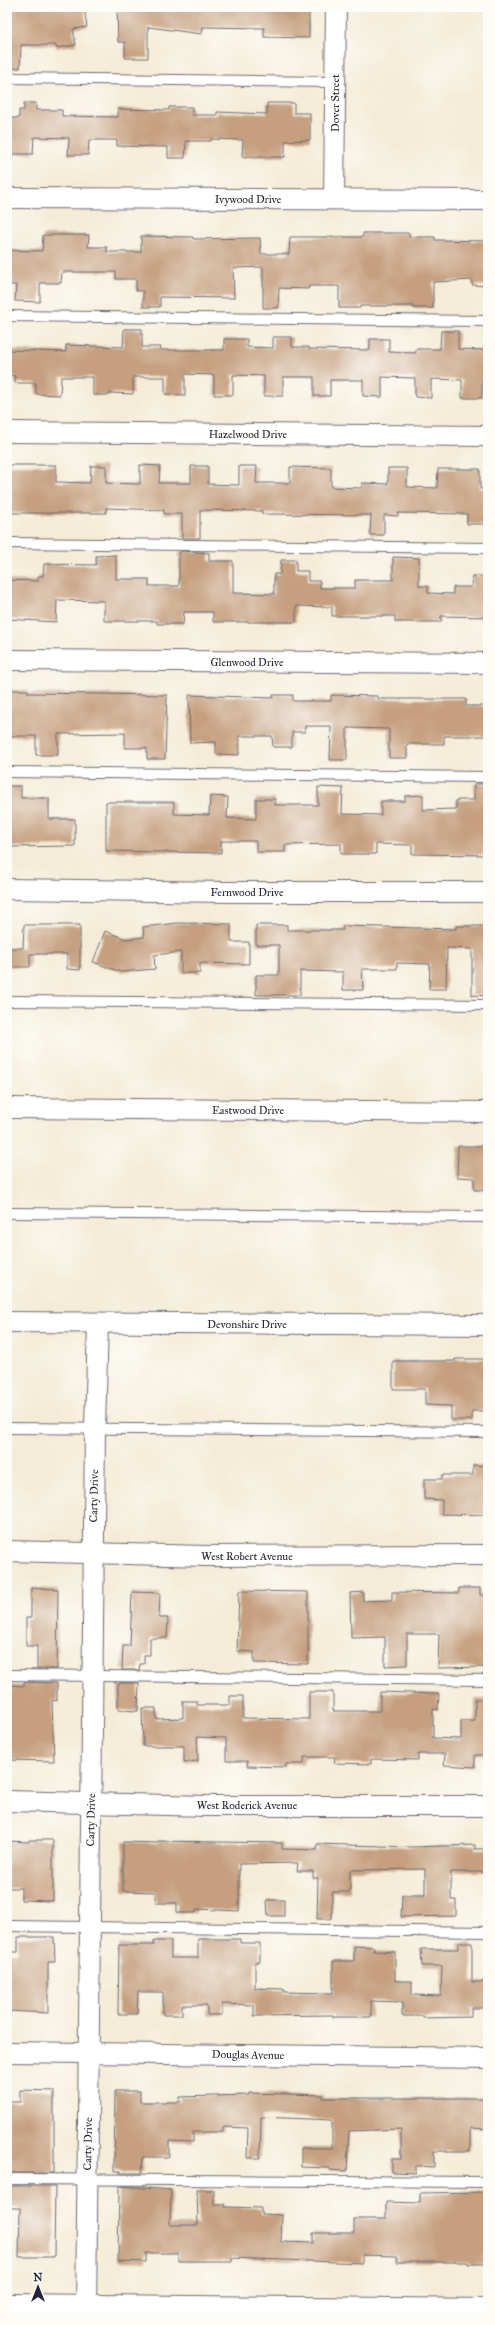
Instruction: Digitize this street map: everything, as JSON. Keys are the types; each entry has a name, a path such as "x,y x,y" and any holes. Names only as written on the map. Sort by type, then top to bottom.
{"street":[{"name":"Dover Street","path":"334,199 336,7"},
{"name":"Ivywood Drive","path":"7,198 488,200"},
{"name":"Hazelwood Drive","path":"7,432 488,436"},
{"name":"Glenwood Drive","path":"7,660 488,663"},
{"name":"Fernwood Drive","path":"7,889 229,892 488,892"},
{"name":"Eastwood Drive","path":"7,1108 488,1112"},
{"name":"Devonshire Drive","path":"7,1322 488,1325"},
{"name":"Carty Drive","path":"85,2312 91,1802 94,1676 95,1429 98,1323"},
{"name":"West Robert Avenue","path":"7,1551 207,1556 488,1555"},
{"name":"West Roderick Avenue","path":"7,1801 208,1806 488,1806"},
{"name":"Douglas Avenue","path":"7,2052 488,2058"},
{"path":"7,2305 85,2312 488,2310"}],"lane":[{"path":"7,78 335,82"},
{"path":"7,316 488,321"},
{"path":"7,543 488,548"},
{"path":"7,772 488,777"},
{"path":"7,1001 488,1005"},
{"path":"7,1213 488,1216"},
{"path":"7,1428 488,1432"},
{"path":"7,1676 488,1680"},
{"path":"7,1926 488,1932"},
{"path":"7,2179 488,2182"}],"building":[{"path":"8,7 84,7 87,27 73,29 76,45 56,48 56,45 21,45 20,68 7,68"},
{"path":"117,7 309,7 309,38 264,37 264,28 203,27 202,34 148,27 148,58 125,58 125,42 118,42"},
{"path":"24,103 36,103 36,110 62,110 62,116 118,117 118,109 169,110 169,107 192,107 192,115 217,115 217,112 267,114 267,103 294,103 294,113 310,113 310,140 285,141 285,157 242,157 243,140 211,139 211,141 186,141 185,158 168,158 168,147 117,146 117,140 89,140 88,155 68,155 69,138 34,137 33,154 7,154 7,118 19,118 19,110 24,110"},
{"path":"363,233 409,233 409,237 435,237 435,240 488,241 488,286 472,285 472,280 433,282 433,308 413,308 413,306 360,306 360,308 339,308 339,286 309,286 308,289 279,288 278,308 263,308 263,267 233,268 234,298 160,297 160,307 143,307 143,291 136,291 136,279 116,279 116,272 62,272 61,283 40,283 40,302 15,301 16,285 7,285 7,250 42,251 43,235 89,235 88,247 107,247 107,252 141,252 141,236 193,237 193,239 260,238 261,254 289,254 290,237 363,237"},
{"path":"124,329 142,329 142,347 161,347 160,350 224,350 224,339 247,339 247,347 273,348 273,337 292,337 292,347 309,347 309,349 370,350 370,339 389,339 389,352 416,353 416,349 440,349 441,331 458,331 458,349 488,350 488,379 482,378 482,398 462,398 462,380 431,379 431,398 415,397 415,378 382,377 382,397 363,396 363,380 330,380 330,396 314,396 314,377 283,377 283,396 264,396 264,376 233,375 233,395 214,395 214,375 185,374 185,395 165,394 165,377 133,377 133,394 110,393 110,395 93,395 93,377 61,377 60,395 36,394 36,383 15,383 15,376 7,375 7,350 66,352 66,345 123,347"},
{"path":"7,465 56,465 56,482 90,483 91,466 106,466 106,483 140,484 140,465 160,466 159,483 191,483 191,466 208,466 208,484 239,485 239,466 257,466 256,483 290,483 290,467 331,468 331,487 362,488 362,483 388,484 388,468 407,468 407,487 437,488 438,469 480,469 480,489 488,488 488,518 485,518 485,524 467,524 467,514 398,513 398,516 384,515 384,535 370,535 371,515 262,514 262,511 200,510 200,538 182,538 182,514 164,514 164,510 106,508 106,513 7,513"},
{"path":"182,551 209,553 209,561 233,561 233,593 274,594 274,574 280,574 281,560 296,560 296,571 308,571 308,581 320,581 320,588 355,588 355,580 393,580 393,557 419,558 419,586 428,586 428,593 453,594 453,587 472,587 472,576 488,576 488,617 441,616 441,622 395,622 395,616 332,616 332,607 296,606 296,622 213,622 213,612 184,612 183,624 157,624 157,621 104,621 104,601 57,600 56,622 7,619 7,580 38,581 38,576 43,576 44,564 96,565 96,556 116,555 116,579 149,579 149,586 179,586 179,553"},
{"path":"7,690 28,690 28,693 167,695 165,759 147,759 147,748 125,748 125,733 58,734 58,755 36,755 36,736 7,736"},
{"path":"189,695 273,698 273,695 293,695 293,701 331,701 331,695 378,696 378,699 466,699 466,706 488,706 488,736 444,736 444,744 407,744 407,758 389,758 389,729 347,728 347,760 330,760 331,726 305,726 305,732 292,732 292,747 273,747 272,736 239,736 239,755 216,754 216,742 190,743"},
{"path":"474,784 488,784 488,855 412,854 412,845 376,844 376,854 341,854 341,844 285,845 285,852 256,852 256,841 221,841 221,853 106,851 106,802 174,802 174,814 209,815 210,796 228,797 227,818 256,819 256,799 275,799 275,805 318,805 318,787 343,788 342,814 381,815 381,801 405,801 405,796 423,795 423,810 456,809 456,800 474,800"},
{"path":"7,786 21,786 21,798 49,798 49,819 75,819 75,846 7,847"},
{"path":"178,923 231,924 231,942 249,942 249,964 200,963 200,973 181,973 181,952 154,955 155,969 121,972 93,962 105,931 126,939 144,937 143,927"},
{"path":"24,925 80,925 80,970 67,969 67,954 30,954 30,967 7,967 7,948 23,948"},
{"path":"256,925 287,925 287,930 343,930 343,926 456,929 456,926 488,926 488,996 472,995 472,949 447,948 446,989 429,989 430,964 397,963 397,969 362,969 363,990 343,990 343,972 300,971 300,995 256,995 256,975 279,975 279,945 256,945"},
{"path":"458,1146 488,1146 488,1190 474,1190 474,1178 457,1177"},
{"path":"455,1359 488,1359 488,1411 472,1411 472,1420 451,1420 451,1406 425,1405 425,1389 393,1389 393,1361 455,1361"},
{"path":"473,1465 488,1466 488,1515 442,1514 442,1500 424,1499 424,1479 442,1479 442,1475 473,1475"},
{"path":"31,1588 58,1589 57,1669 37,1669 37,1646 26,1646 26,1618 31,1618"},
{"path":"459,1588 480,1588 480,1595 488,1595 488,1667 438,1668 439,1634 407,1634 407,1665 385,1666 385,1637 351,1638 350,1593 363,1592 363,1601 392,1600 392,1592 459,1593"},
{"path":"239,1591 308,1592 308,1664 254,1663 254,1652 237,1651"},
{"path":"132,1592 160,1593 159,1618 168,1618 167,1638 150,1638 150,1655 144,1655 144,1664 140,1664 139,1670 122,1670 123,1646 130,1646"},
{"path":"24,1682 57,1683 57,1701 52,1700 54,1761 7,1760 7,1685 24,1686"},
{"path":"139,1683 138,1711 118,1710 118,1684"},
{"path":"309,1692 333,1692 333,1711 380,1711 380,1692 439,1694 438,1710 433,1709 433,1738 461,1739 461,1721 475,1721 475,1699 488,1699 488,1755 475,1755 475,1767 444,1765 445,1754 418,1754 418,1760 371,1759 371,1764 334,1763 335,1757 304,1757 304,1764 286,1764 286,1767 247,1766 248,1761 226,1761 226,1738 197,1737 198,1761 184,1762 184,1746 143,1746 142,1708 156,1708 156,1719 183,1718 183,1701 197,1701 197,1705 230,1705 230,1696 243,1696 243,1718 309,1719"},
{"path":"29,1840 53,1840 53,1901 21,1900 21,1888 7,1888 7,1841 29,1842"},
{"path":"158,1841 282,1843 282,1849 317,1850 317,1844 413,1847 475,1845 475,1849 488,1849 488,1872 451,1872 451,1900 456,1900 456,1916 401,1917 402,1895 425,1895 425,1869 350,1870 350,1892 332,1892 332,1919 317,1919 318,1878 313,1878 313,1871 297,1871 298,1863 239,1864 239,1911 196,1909 196,1913 177,1913 177,1903 156,1903 156,1892 123,1891 123,1842 158,1843"},
{"path":"267,1900 284,1900 284,1916 268,1916"},
{"path":"18,1937 54,1937 55,1962 48,1962 48,2013 7,2011 7,1952 18,1952"},
{"path":"198,1939 240,1939 240,1943 260,1943 260,1962 255,1962 255,1988 284,1989 284,1992 333,1993 333,1961 354,1961 354,1946 374,1947 373,1951 395,1952 395,1981 412,1981 412,1995 441,1996 442,1966 422,1966 421,1949 458,1949 458,1943 472,1943 472,1982 488,1982 488,2008 471,2008 471,2017 423,2018 423,2016 402,2016 402,2002 371,2001 371,2017 333,2017 333,2015 254,2016 254,2005 222,2004 222,2015 207,2015 207,2005 182,2005 182,2015 163,2015 163,1992 138,1992 137,2014 118,2014 119,1945 154,1945 154,1941 171,1941 171,1958 198,1958"},
{"path":"20,2090 54,2091 54,2173 7,2173 7,2102 20,2102"},
{"path":"115,2091 140,2091 140,2102 180,2102 180,2097 249,2095 249,2093 323,2095 323,2098 488,2098 488,2129 470,2128 470,2151 434,2151 434,2167 416,2166 416,2173 392,2172 392,2159 401,2159 401,2129 349,2131 347,2171 329,2170 329,2168 301,2167 301,2148 332,2148 332,2120 261,2117 260,2158 247,2158 248,2128 223,2127 223,2132 193,2132 193,2142 169,2141 169,2157 143,2157 142,2173 120,2173 120,2171 114,2171"},
{"path":"7,2186 55,2186 54,2257 19,2257 20,2208 7,2208"},
{"path":"119,2186 171,2190 170,2225 198,2225 197,2190 214,2190 214,2204 225,2204 225,2207 261,2208 261,2214 282,2215 281,2242 313,2243 313,2233 354,2233 354,2219 386,2219 386,2202 420,2203 420,2193 488,2192 488,2264 468,2264 468,2262 397,2262 397,2256 362,2255 362,2263 232,2258 232,2261 178,2261 178,2253 146,2253 146,2262 118,2261"}]}
